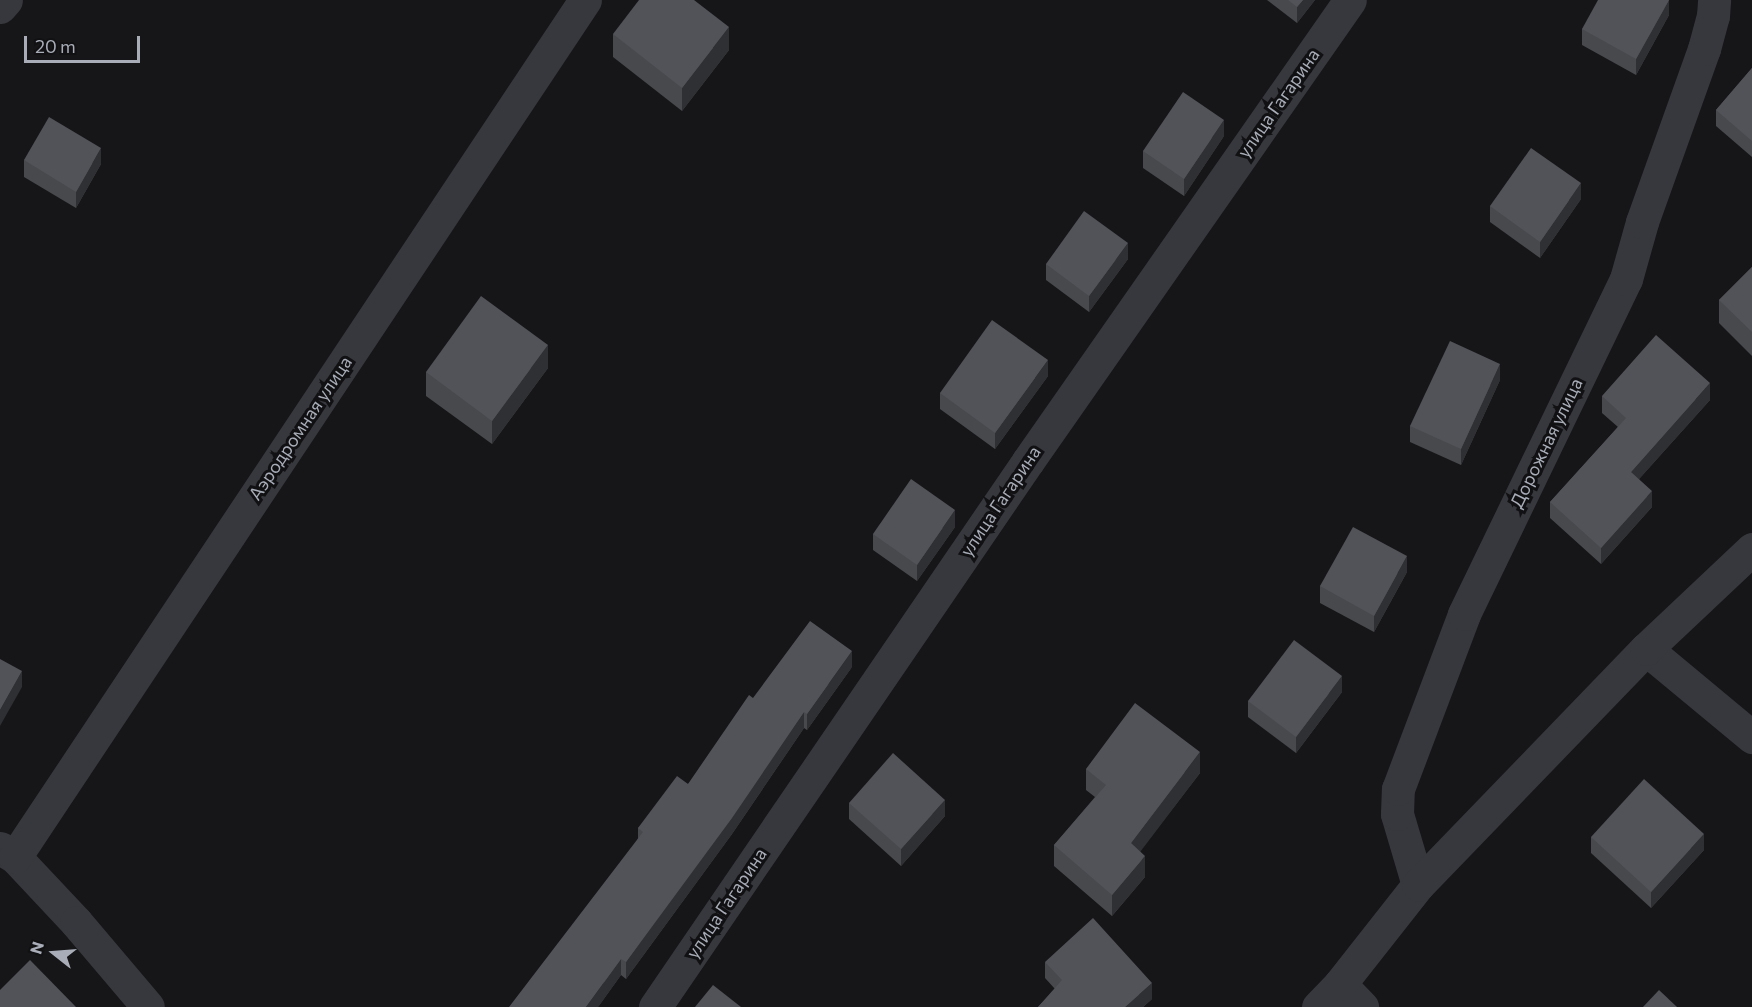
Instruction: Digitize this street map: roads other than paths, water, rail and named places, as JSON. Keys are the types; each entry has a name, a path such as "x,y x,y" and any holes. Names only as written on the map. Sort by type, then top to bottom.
{"street":[{"path":"0,7 6,0"},
{"name":"Аэродромная улица","path":"7,852 585,0"},
{"name":"улица Гагарина","path":"656,1007 1034,451 1350,0"},
{"name":"Дорожная улица","path":"1418,885 1397,814 1398,789 1464,614 1626,279 1642,222 1704,49 1714,0"},
{"path":"1340,999 1418,885 1646,649 1752,549"},
{"path":"1646,649 1752,737"},
{"path":"7,852 84,931 148,1007"}]}
